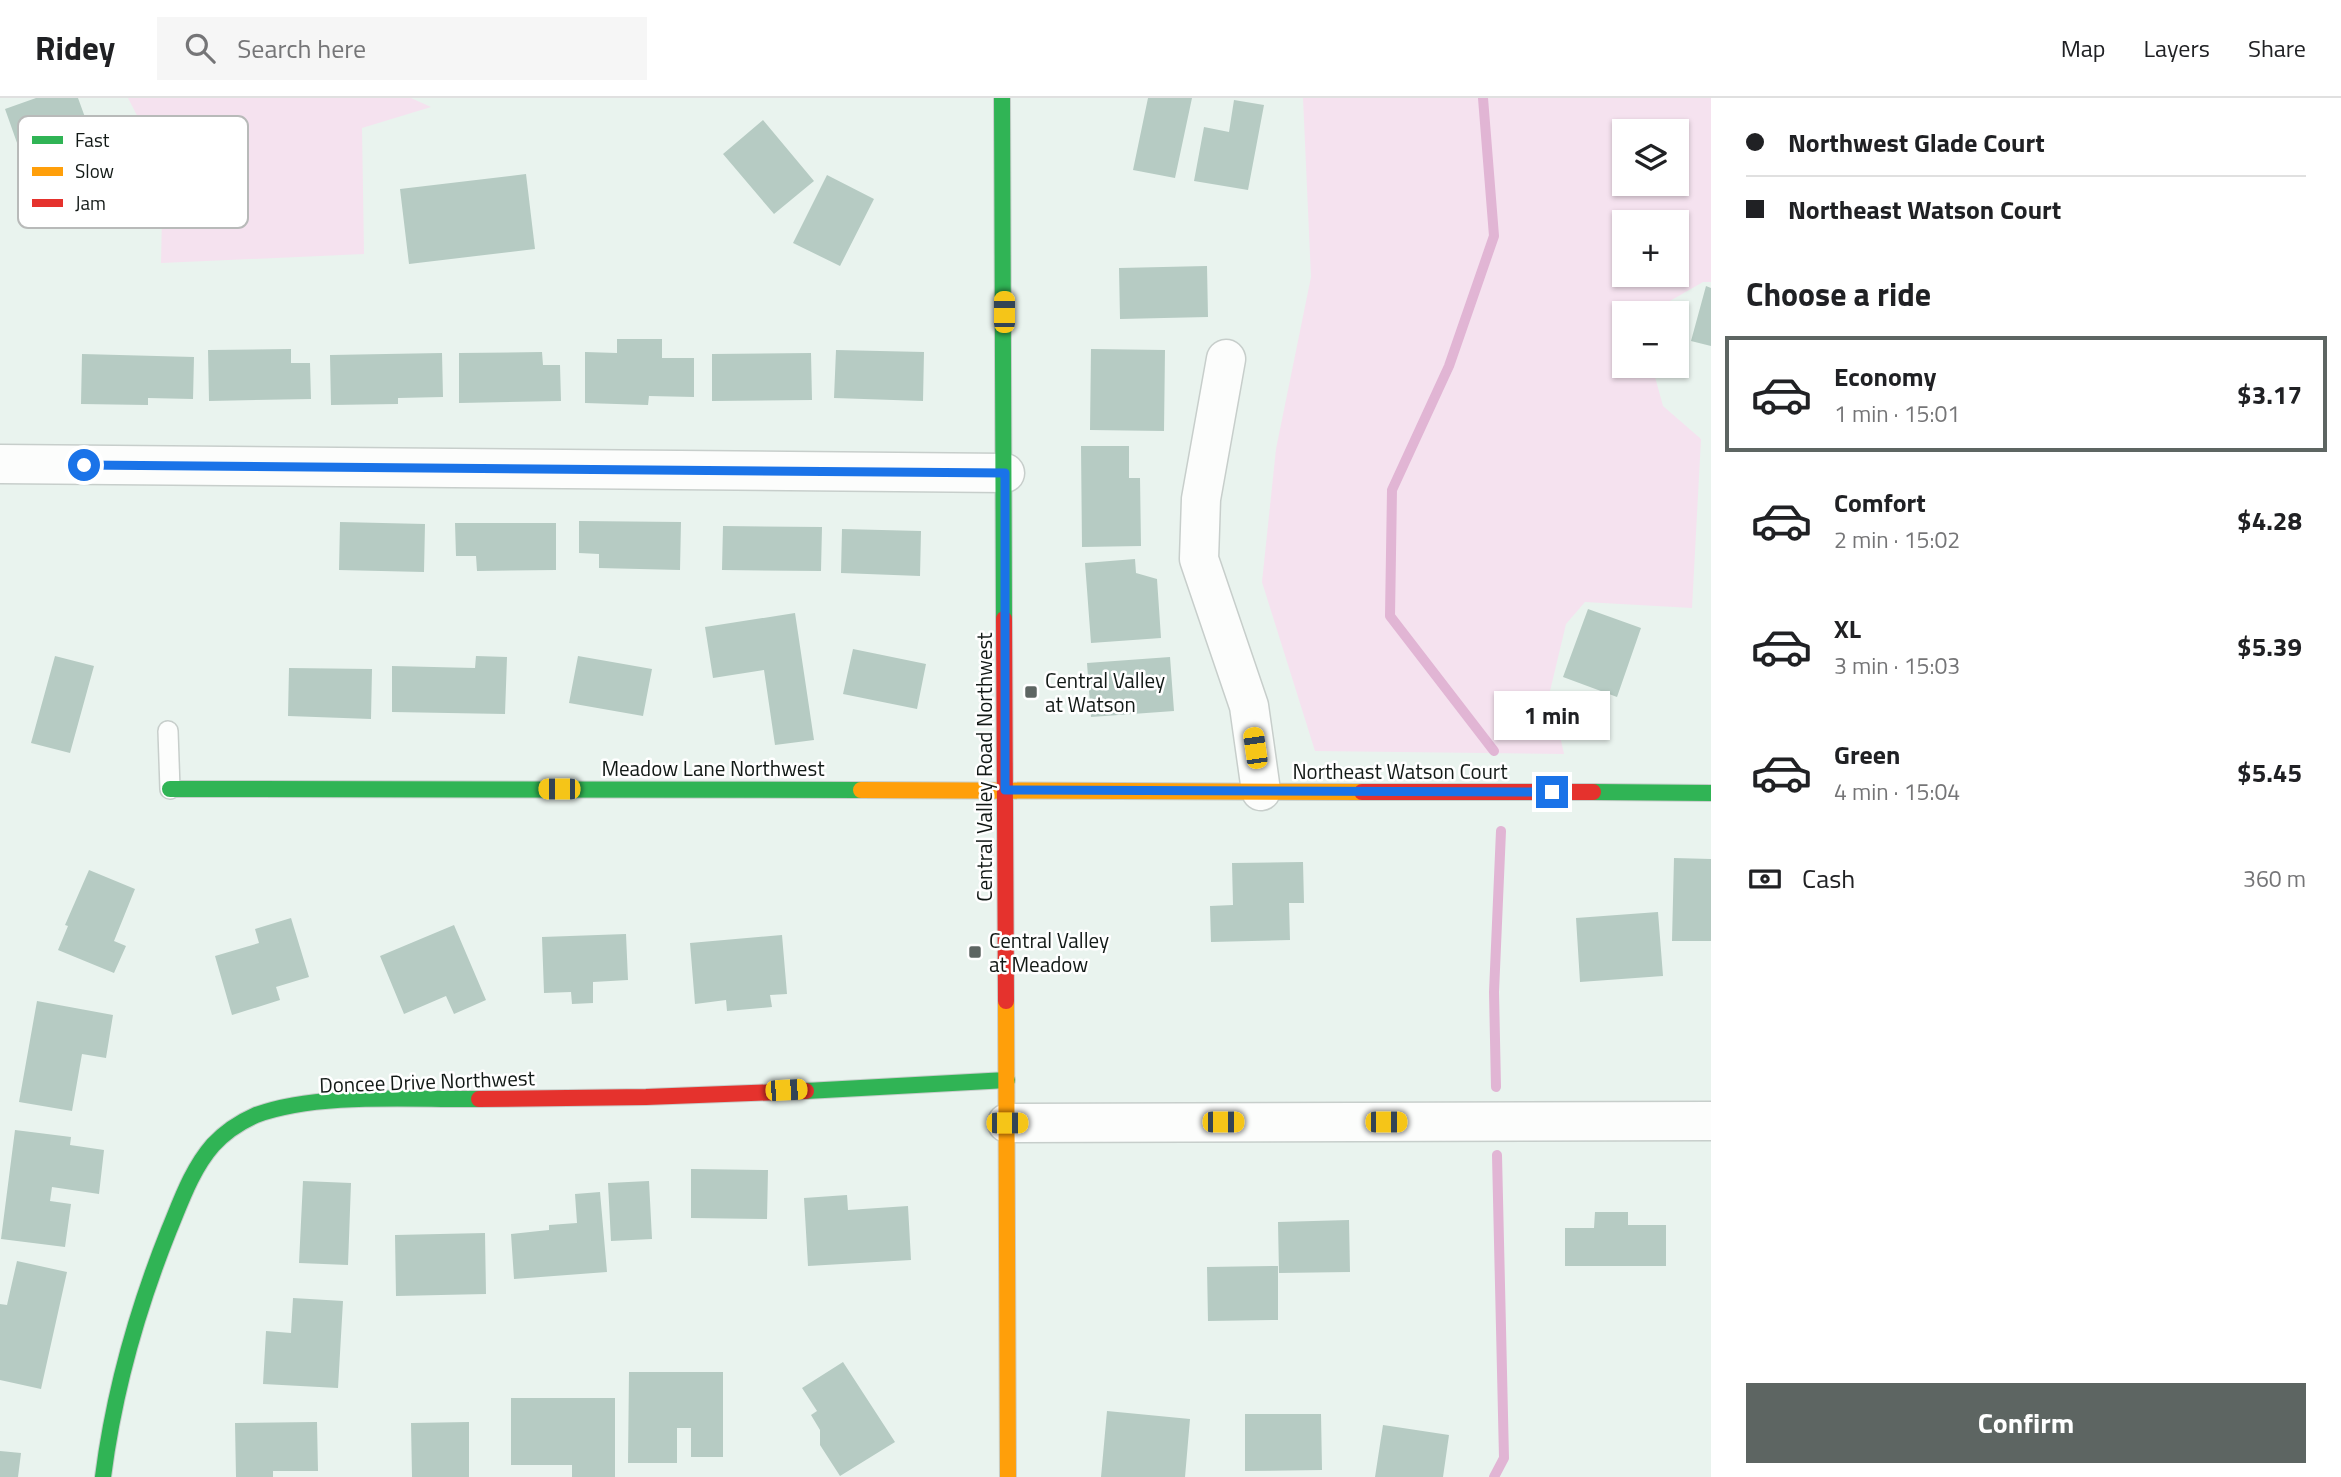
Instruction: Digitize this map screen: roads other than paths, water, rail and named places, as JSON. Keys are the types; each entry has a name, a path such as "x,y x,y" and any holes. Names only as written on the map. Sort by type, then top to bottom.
{"street":[{"name":"Central Valley Road Northwest","path":"1002,98 1008,1477"},
{"path":"1226,359 1201,499 1199,559 1249,706 1261,791"},
{"path":"0,464 1005,473"},
{"name":"Meadow Lane Northwest","path":"170,789 1005,790"},
{"name":"Northeast Watson Court","path":"1005,790 1711,793"},
{"name":"Doncee Drive Northwest","path":"103,1477 109,1426 123,1360 147,1282 188,1185 210,1147 237,1124 279,1108 347,1102 649,1097 1007,1080"},
{"path":"1007,1123 1711,1121"}],"lane":[{"path":"169,731 170,789"}],"waterway":[{"path":"1483,98 1494,236 1449,366 1392,490 1390,616 1494,751"},
{"path":"1496,1087 1494,992 1501,831"},
{"path":"1494,1477 1504,1458 1497,1155"}],"place":[{"name":"Central Valley at Watson","path":"1031,692"},
{"name":"Central Valley at Meadow","path":"975,952"}]}
